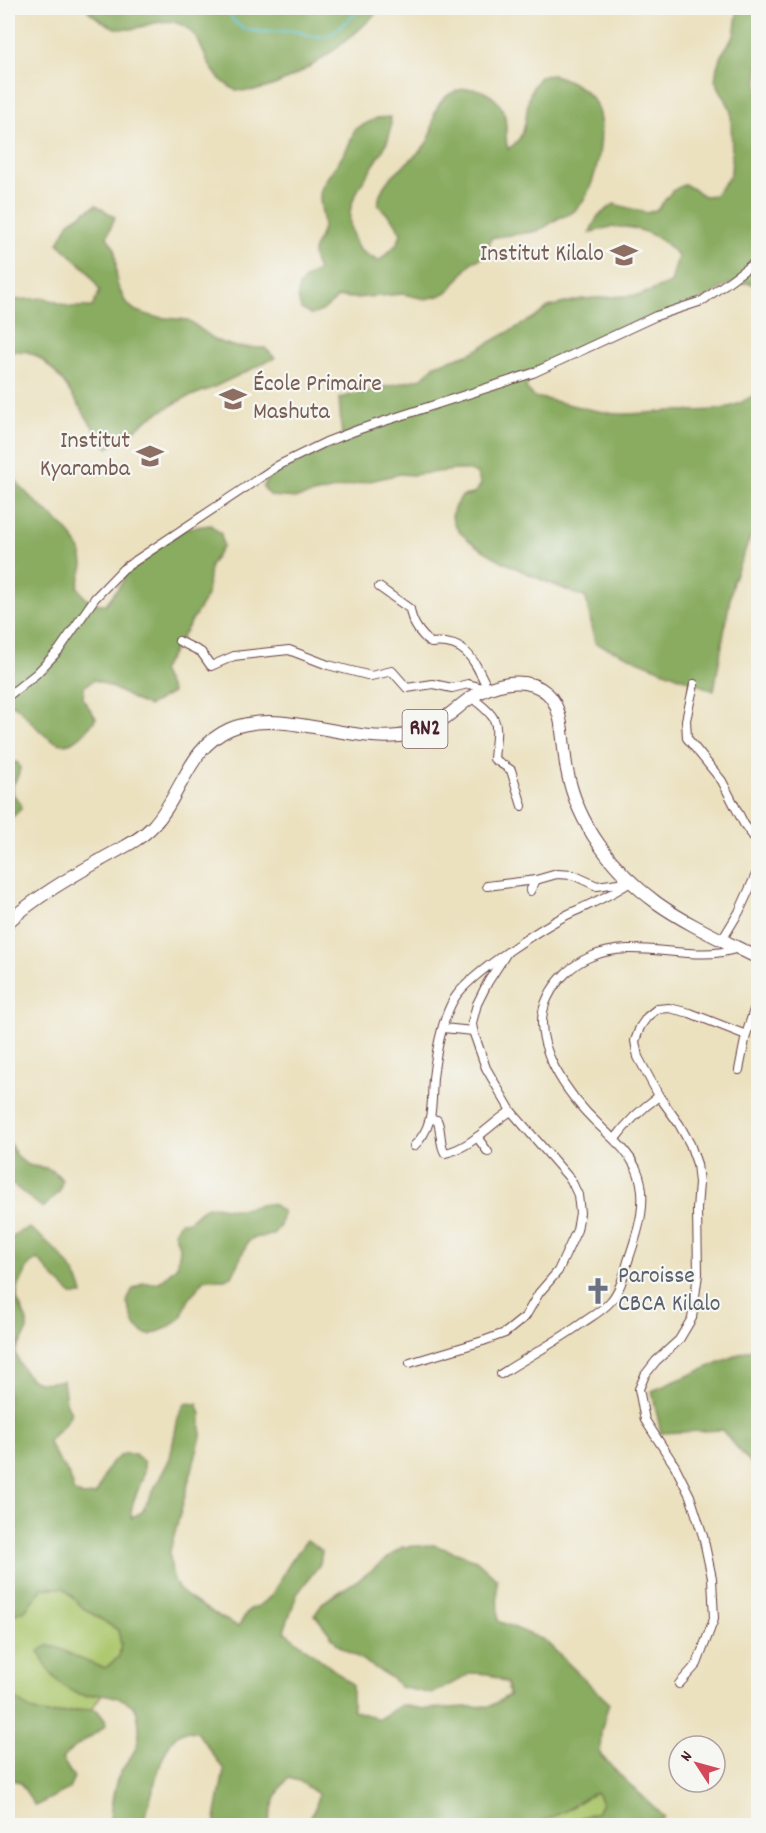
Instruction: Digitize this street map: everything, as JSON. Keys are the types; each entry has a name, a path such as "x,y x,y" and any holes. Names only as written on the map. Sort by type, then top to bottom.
{"highway":[{"name":"RN2","path":"8,922 69,878 136,840 153,826 165,811 190,765 210,742 229,729 253,723 277,723 358,734 399,736 428,728 488,689 511,682 526,682 542,688 551,696 557,709 567,770 577,807 591,833 611,861 657,903 759,958"}],"street":[{"path":"8,696 36,674 59,650 95,598 123,569 279,465 326,442 360,429 533,373 656,316 702,301 759,260"},
{"path":"379,587 410,609 411,618 422,636 431,643 446,641 465,651 476,664 488,689"},
{"path":"179,641 201,652 211,666 234,656 289,650 371,676 392,671 407,688 433,684 452,688 468,684 488,689"},
{"path":"694,684 686,720 687,738 722,781 744,824 759,843"},
{"path":"471,698 494,717 496,723 494,759 511,770 522,806"},
{"path":"722,940 739,912 759,870"},
{"path":"487,886 536,880 557,874 573,875 597,886 632,881"},
{"path":"530,891 536,880"},
{"path":"414,1146 426,1132 431,1119 433,1080 443,1028 454,999 465,985 507,954 579,909 614,894 632,881"},
{"path":"501,1374 565,1336 602,1309 617,1293 638,1229 642,1200 637,1170 624,1148 601,1128 573,1096 550,1058 544,1039 542,1016 544,1004 550,992 575,965 606,952 636,949 724,953 738,948"},
{"path":"410,1363 505,1333 525,1317 538,1293 558,1271 577,1230 580,1213 578,1195 571,1179 511,1111 486,1068 473,1031 472,1023 477,1004 488,982 507,954"},
{"path":"739,1070 746,1035 759,997"},
{"path":"678,1684 697,1664 714,1619 712,1578 700,1526 690,1496 675,1466 645,1420 639,1389 645,1375 686,1331 692,1318 698,1274 699,1183 697,1164 685,1134 659,1096 638,1057 635,1041 646,1017 657,1009 669,1008 690,1013 746,1035"},
{"path":"443,1028 473,1031"},
{"path":"615,1139 640,1110 659,1096"},
{"path":"431,1119 439,1123 441,1145 445,1153 452,1152 477,1137 511,1111"},
{"path":"477,1137 488,1152"}],"green space":[{"path":"87,8 381,8 335,49 294,76 274,85 254,90 237,90 222,81 210,66 195,37 183,26 167,22 132,29 112,27"},
{"path":"738,8 758,8 758,289 750,283 728,284 697,304 674,315 579,347 558,357 529,377 526,388 534,397 618,414 716,410 736,405 758,392 758,525 753,531 733,581 714,691 595,643 586,598 512,566 474,544 460,532 452,518 453,511 462,496 473,494 481,485 477,474 467,470 455,470 412,475 400,474 296,498 271,496 263,487 269,477 332,446 342,438 339,398 422,378 435,365 471,353 537,316 548,307 582,299 640,295 671,283 678,256 657,238 641,230 623,227 589,233 598,216 614,204 647,213 658,209 672,191 685,184 704,196 715,195 730,176 732,164 731,110 715,80 721,55 734,36"},
{"path":"553,75 582,89 595,103 599,114 601,129 598,163 587,194 579,206 569,215 537,231 491,238 482,258 472,262 449,291 439,296 425,299 403,294 339,297 322,311 311,315 301,309 298,298 299,286 318,270 313,251 323,227 321,190 347,148 355,129 377,118 390,117 390,131 385,146 359,188 352,203 350,219 358,248 379,261 397,244 401,234 395,222 378,205 380,194 391,177 428,141 436,110 445,98 463,89 483,91 491,96 499,103 504,113 508,149 517,142 522,133 534,85 541,76"},
{"path":"96,205 115,217 107,237 115,249 117,284 126,303 136,311 155,317 188,320 217,341 236,347 265,348 275,358 183,399 149,418 108,448 54,371 31,353 8,351 8,296 13,300 45,298 70,307 92,307 100,291 88,271 58,243 69,222"},
{"path":"8,457 11,472 20,486 71,535 79,549 83,564 78,587 86,598 96,604 106,604 122,583 127,569 187,528 211,525 221,534 223,546 210,566 207,596 161,671 172,693 149,706 94,680 84,687 83,699 96,718 73,742 63,744 53,741 44,735 15,705 8,704"},
{"path":"8,762 18,763 20,768 12,786 12,792 21,804 21,809 8,821"},
{"path":"8,1140 17,1156 26,1164 51,1170 62,1180 60,1191 43,1208 13,1185 8,1186"},
{"path":"274,1205 283,1212 280,1226 272,1235 253,1238 248,1242 232,1276 225,1279 204,1279 188,1301 181,1318 167,1328 150,1335 135,1326 127,1302 132,1290 143,1283 161,1281 177,1266 180,1249 174,1232 180,1222 189,1220 211,1206 236,1209"},
{"path":"30,1228 55,1249 70,1266 83,1295 72,1295 38,1259 29,1265 18,1288 17,1299 27,1321 27,1332 15,1352 23,1370 32,1380 38,1382 63,1380 66,1402 71,1413 49,1441 51,1448 70,1476 73,1491 83,1496 95,1495 111,1463 123,1454 135,1454 144,1462 144,1470 131,1510 131,1518 142,1512 170,1458 178,1418 185,1403 197,1404 201,1414 201,1437 170,1551 173,1575 182,1592 206,1609 238,1626 250,1609 263,1603 273,1593 289,1564 307,1540 322,1551 320,1564 297,1594 284,1631 352,1684 352,1710 379,1719 401,1705 424,1709 491,1706 509,1695 507,1683 489,1674 472,1673 432,1694 400,1687 393,1679 338,1645 315,1615 322,1603 364,1576 402,1547 434,1545 476,1560 497,1579 498,1621 544,1640 609,1703 601,1731 600,1754 664,1817 655,1825 569,1825 575,1820 597,1812 602,1803 597,1793 537,1825 304,1825 316,1806 318,1794 299,1781 289,1778 278,1794 268,1825 214,1825 224,1770 197,1732 188,1731 175,1737 164,1755 142,1825 109,1825 117,1780 138,1743 139,1726 136,1710 115,1697 101,1694 83,1695 68,1689 50,1673 39,1651 49,1645 105,1668 119,1657 121,1644 118,1630 83,1608 64,1588 43,1588 24,1611 8,1616 8,1242 18,1232"},
{"path":"758,1346 758,1472 722,1430 661,1433 652,1391"},
{"path":"43,1588 64,1588 83,1608 118,1630 121,1644 119,1657 105,1668 49,1646 85,1696 102,1694 92,1709 40,1715 16,1701 8,1690 8,1616 24,1610"},
{"path":"8,1690 18,1701 37,1712 56,1714 92,1709 97,1710 105,1720 106,1725 62,1759 74,1778 69,1789 35,1806 20,1782 8,1779"},
{"path":"597,1793 602,1803 597,1812 575,1820 569,1825 537,1826 585,1798"}],"waterway":[{"path":"226,8 233,20 243,29 262,32 296,31 309,36 329,36 362,8"}],"place":[{"name":"Institut Kilalo","path":"624,255"},
{"name":"École Primaire Mashuta","path":"233,399"},
{"name":"Institut Kyaramba","path":"150,456"},
{"name":"Paroisse CBCA Kilalo","path":"598,1291"}]}
